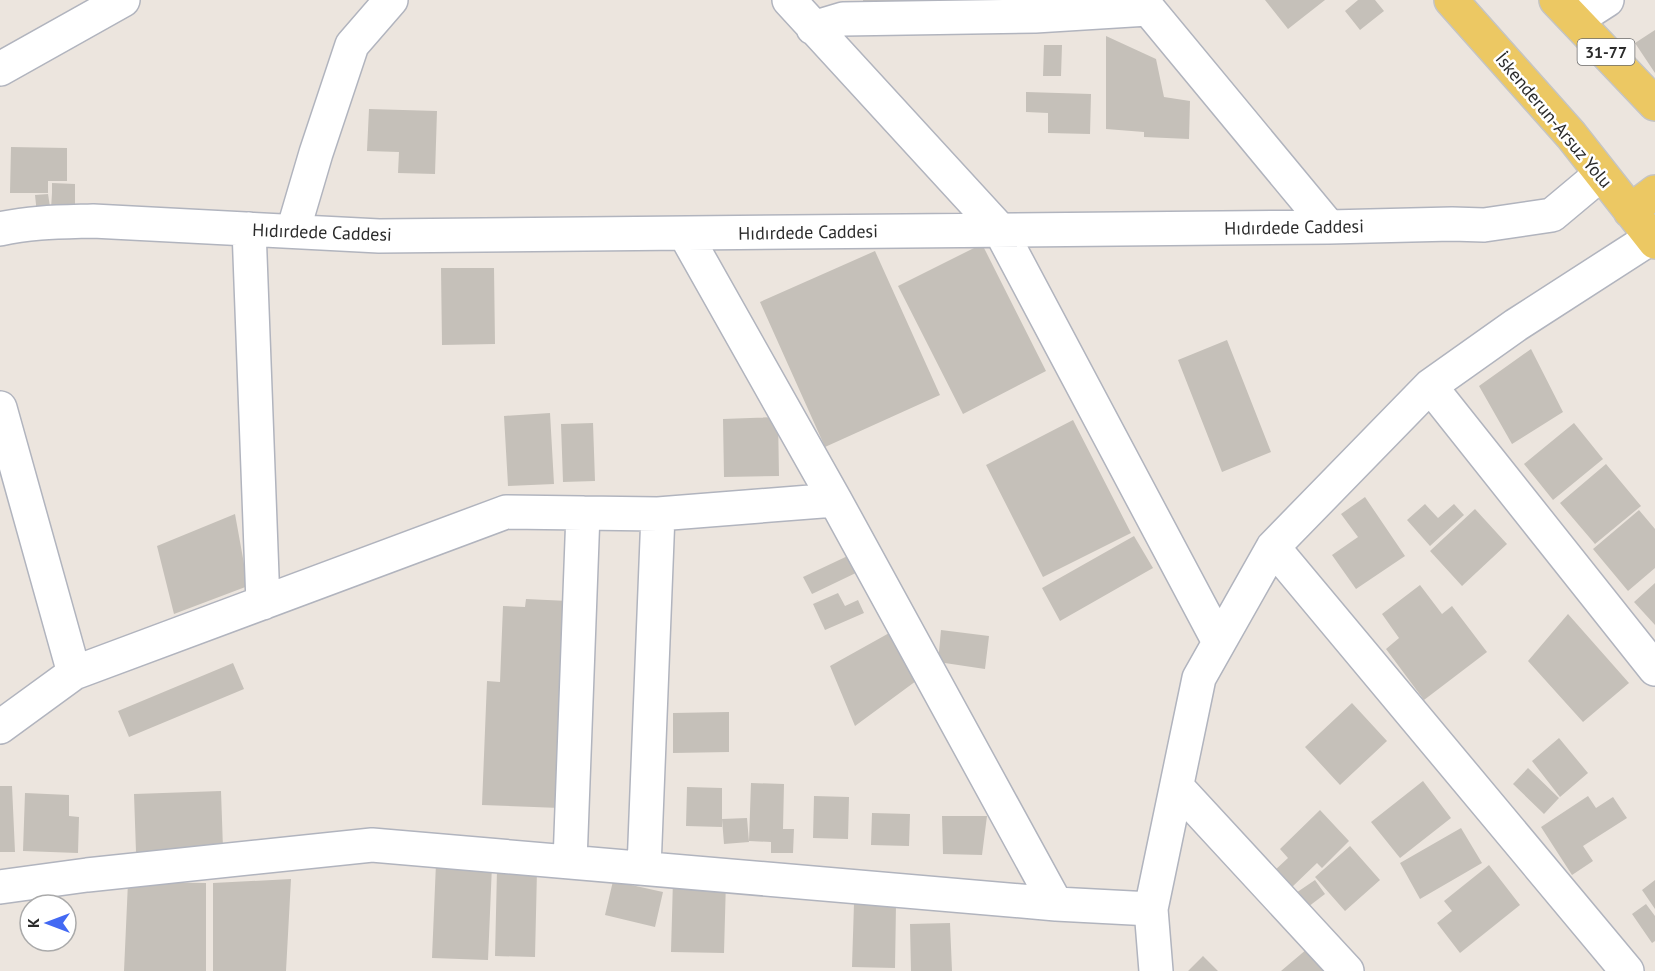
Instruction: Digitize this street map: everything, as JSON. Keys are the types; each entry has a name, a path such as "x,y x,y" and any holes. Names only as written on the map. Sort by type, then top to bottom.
{"main road":[{"name":"İskenderun-Arsuz Yolu","path":"1451,0 1571,135 1602,174 1643,202 1653,240"},
{"name":"31-77","path":"1566,10 1655,104"}],"street":[{"path":"0,69 123,0"},
{"path":"293,231 352,45 391,0"},
{"path":"789,0 1000,230 1219,642"},
{"path":"1566,10 1607,0"},
{"path":"813,28 843,19 1035,16 1144,4 1329,227"},
{"name":"Hıdırdede Caddesi","path":"0,230 12,226 53,222 93,221 379,236 1484,225 1552,215 1602,174"},
{"path":"249,229 263,603"},
{"path":"685,234 1056,904"},
{"path":"1156,971 1151,909 1199,678 1273,547 1430,386 1516,325 1653,240"},
{"path":"1430,386 1655,669"},
{"path":"0,408 74,674"},
{"path":"0,727 74,674 506,512 658,514 834,500"},
{"path":"570,862 583,513"},
{"path":"644,868 658,514"},
{"path":"1273,547 1627,971"},
{"path":"1178,787 1347,971"},
{"path":"0,887 87,875 372,845 1056,904 1151,909"}],"building":[{"path":"863,0 951,0 956,7 863,2"},
{"path":"1265,0 1325,0 1288,29"},
{"path":"1358,0 1375,0 1384,11 1360,30 1345,11"},
{"path":"1655,30 1655,73 1635,43"},
{"path":"1106,36 1156,59 1164,97 1190,101 1189,139 1144,137 1144,132 1106,129"},
{"path":"1044,45 1062,45 1061,76 1043,76"},
{"path":"1026,92 1091,94 1090,134 1048,133 1048,113 1026,112"},
{"path":"369,109 437,111 435,174 398,173 399,152 367,151"},
{"path":"11,147 67,148 67,181 48,181 48,193 10,193"},
{"path":"52,183 75,184 75,209 51,209"},
{"path":"48,194 51,213 37,214 35,195"},
{"path":"982,244 1046,371 963,414 898,286"},
{"path":"875,251 940,395 825,447 760,302"},
{"path":"441,268 494,268 495,344 442,345"},
{"path":"1227,340 1271,452 1222,472 1178,360"},
{"path":"1531,349 1563,412 1512,444 1479,386"},
{"path":"550,413 554,484 508,486 504,416"},
{"path":"778,417 779,476 724,477 723,419"},
{"path":"1073,420 1131,533 1043,577 986,465"},
{"path":"593,423 595,481 563,482 561,424"},
{"path":"1574,423 1603,459 1553,500 1524,464"},
{"path":"1606,464 1641,506 1595,544 1560,503"},
{"path":"1365,497 1405,556 1356,589 1332,555 1358,537 1341,514"},
{"path":"1425,504 1438,518 1454,504 1464,515 1430,546 1407,520"},
{"path":"1475,509 1507,544 1462,586 1430,551"},
{"path":"1639,510 1655,529 1655,568 1628,591 1593,549"},
{"path":"235,514 248,586 174,614 157,546"},
{"path":"1134,536 1153,568 1060,621 1042,588"},
{"path":"854,553 862,570 812,594 803,577"},
{"path":"1655,583 1655,625 1634,602"},
{"path":"1420,585 1442,614 1452,606 1487,652 1424,700 1386,649 1399,638 1382,614"},
{"path":"838,593 845,606 858,600 864,613 825,630 813,604"},
{"path":"526,599 568,601 560,808 482,805 487,681 500,682 503,606 525,607"},
{"path":"1568,614 1629,683 1583,722 1528,661"},
{"path":"941,630 989,636 985,669 938,662"},
{"path":"891,632 916,681 855,726 830,666"},
{"path":"233,663 244,689 129,737 118,711"},
{"path":"1352,703 1387,741 1340,785 1305,747"},
{"path":"729,712 729,752 673,753 673,713"},
{"path":"1559,738 1588,773 1560,797 1532,761"},
{"path":"1528,768 1559,798 1544,814 1513,784"},
{"path":"1423,781 1451,818 1400,858 1371,822"},
{"path":"751,783 784,784 783,829 794,829 793,853 771,853 771,842 749,841"},
{"path":"0,786 12,786 15,852 0,852"},
{"path":"687,787 722,788 722,827 686,826"},
{"path":"221,791 223,849 136,852 134,794"},
{"path":"25,793 69,795 69,816 79,817 78,853 23,851"},
{"path":"814,796 849,797 848,839 813,838"},
{"path":"1588,796 1596,808 1613,797 1627,818 1583,846 1593,861 1572,875 1541,827"},
{"path":"1320,810 1349,841 1322,868 1317,863 1291,888 1274,871 1288,858 1280,849"},
{"path":"872,813 910,814 909,846 871,845"},
{"path":"942,816 987,816 982,855 943,854"},
{"path":"747,818 749,842 724,844 722,819"},
{"path":"1461,828 1482,863 1420,899 1400,863"},
{"path":"1350,846 1380,880 1345,911 1315,877"},
{"path":"436,863 492,865 488,960 432,958"},
{"path":"1489,865 1520,905 1460,953 1437,923 1452,911 1444,901"},
{"path":"497,869 537,870 535,957 495,956"},
{"path":"291,879 286,971 213,971 213,883"},
{"path":"673,879 726,880 724,953 671,952"},
{"path":"1315,880 1325,894 1304,910 1293,895"},
{"path":"1655,880 1655,909 1642,890"},
{"path":"613,881 663,892 655,927 605,915"},
{"path":"128,882 206,883 206,971 124,971"},
{"path":"854,903 896,904 895,968 852,967"},
{"path":"1646,904 1655,916 1655,941 1652,943 1632,914"},
{"path":"950,923 952,971 911,971 910,924"},
{"path":"1307,949 1326,971 1281,971"},
{"path":"1203,956 1218,971 1188,971"}]}
